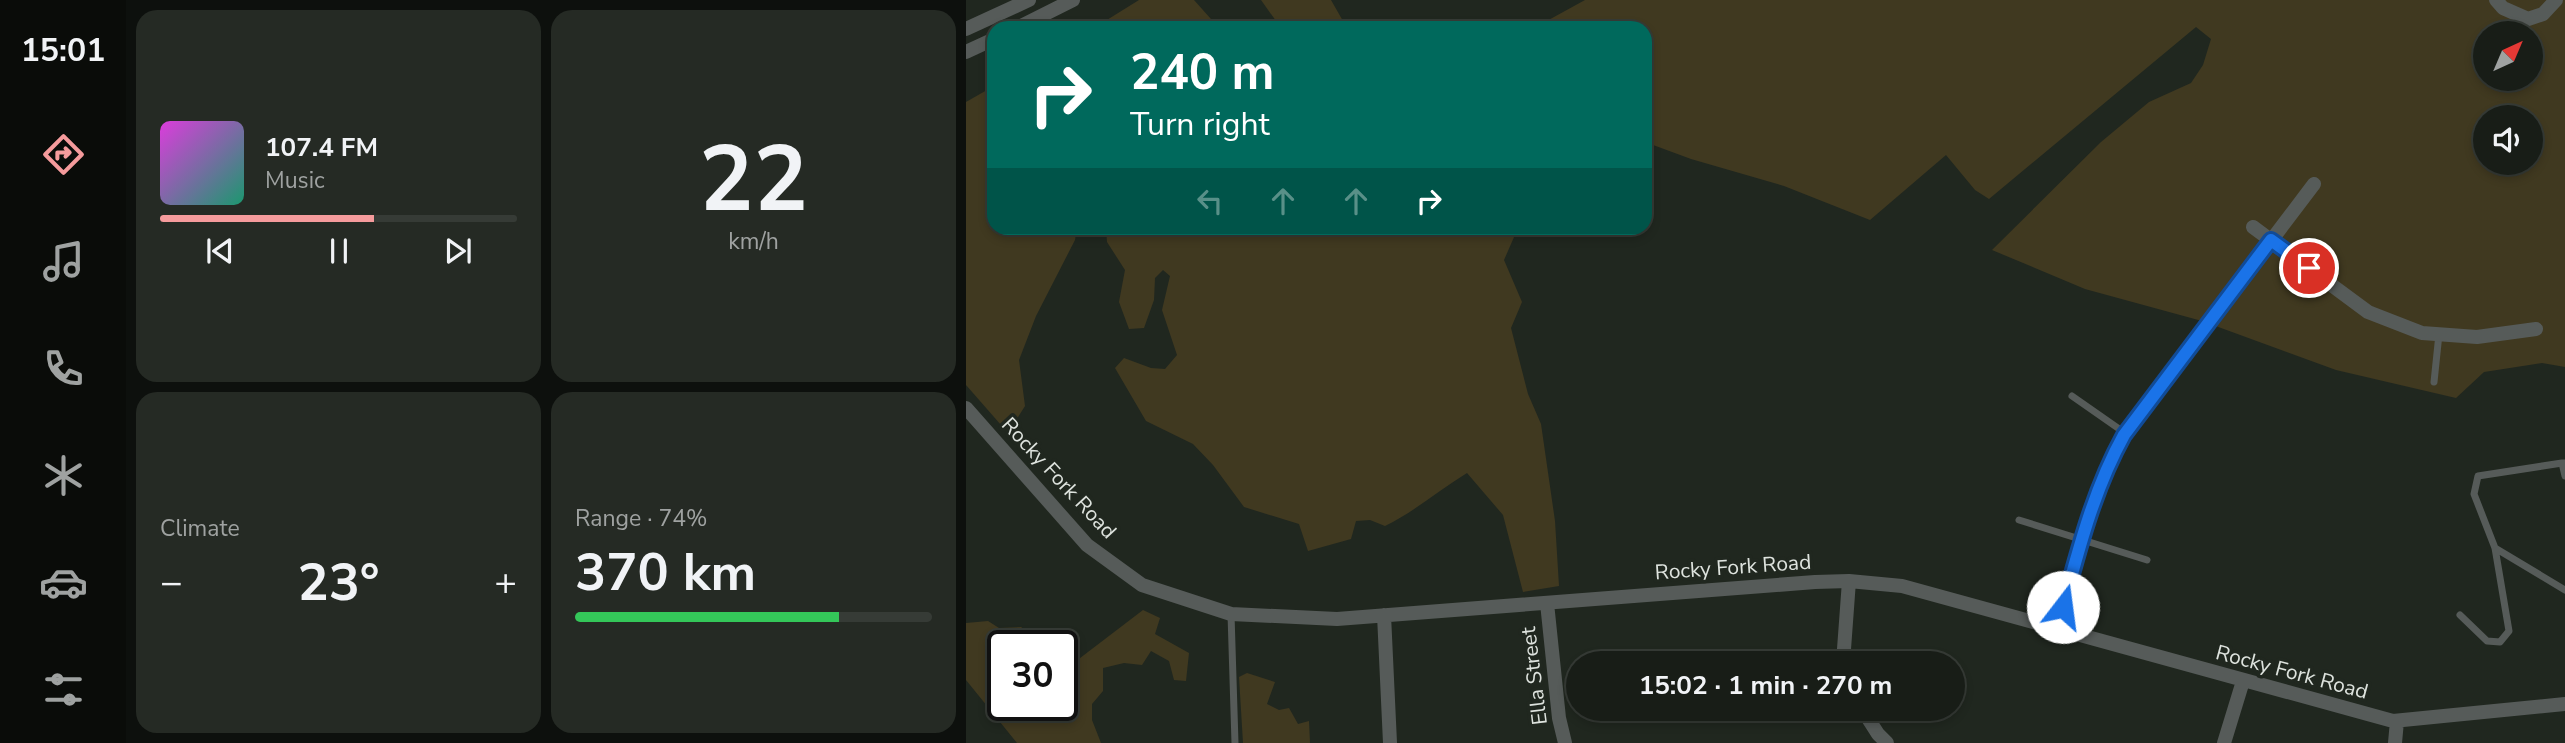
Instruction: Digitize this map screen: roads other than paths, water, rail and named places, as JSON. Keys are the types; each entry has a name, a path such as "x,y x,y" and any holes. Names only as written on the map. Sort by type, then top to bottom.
{"street":[{"path":"966,29 1029,0"},
{"path":"1031,21 1073,0"},
{"path":"2496,0 2503,8 2528,19 2543,14 2556,0"},
{"path":"966,52 987,42"},
{"path":"2056,630 2081,539 2106,468 2126,433 2314,184"},
{"path":"2253,227 2368,312 2422,333 2477,337 2536,329"},
{"name":"Rocky Fork Road","path":"966,408 1087,545 1142,585 1231,614 1337,619 1849,581 1902,586 2244,681 2397,720 2565,704"},
{"path":"1844,651 1849,581"},
{"name":"Ella Street","path":"1547,603 1559,718 1565,743"},
{"path":"1384,615 1390,743"},
{"path":"2224,743 2244,681"},
{"path":"2395,743 2397,720"},
{"path":"1870,721 1886,743"}],"lane":[{"path":"2434,382 2439,334"},
{"path":"2072,396 2126,433"},
{"path":"2460,615 2487,641 2500,642 2509,631 2495,548 2474,494 2478,476 2564,463 2565,476"},
{"path":"2019,520 2147,561"},
{"path":"2495,548 2565,590"},
{"path":"1231,614 1235,743"}]}
